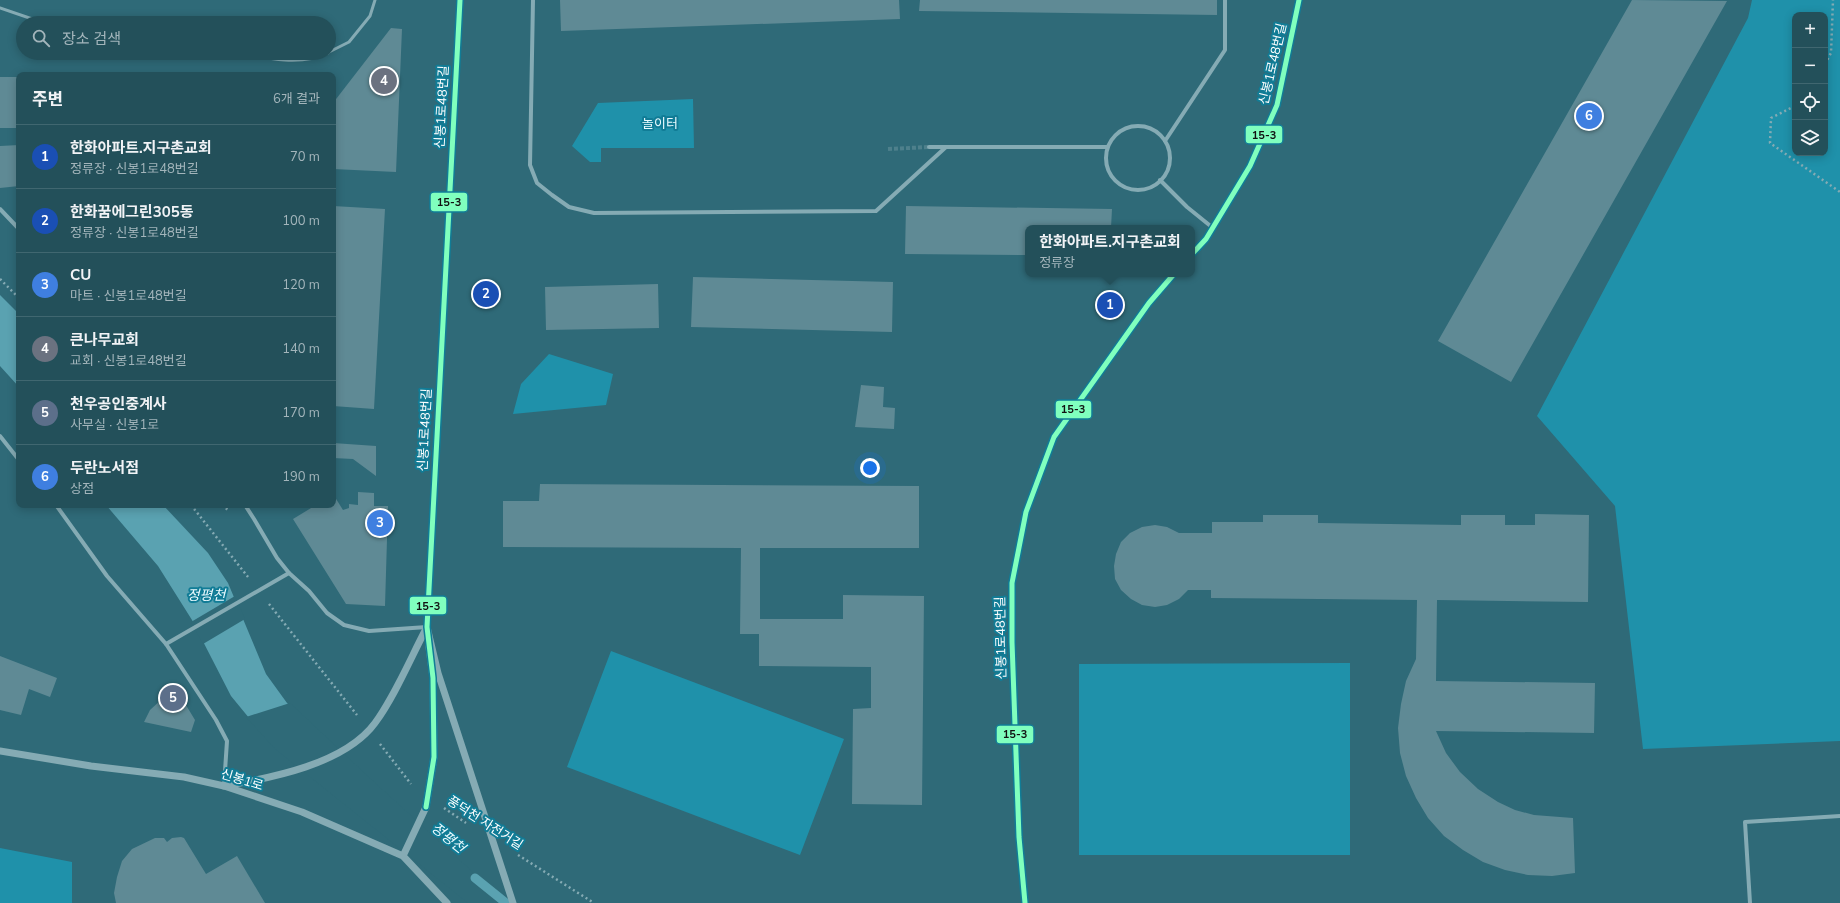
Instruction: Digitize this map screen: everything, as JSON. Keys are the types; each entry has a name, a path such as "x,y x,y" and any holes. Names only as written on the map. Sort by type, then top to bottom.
{"street":[{"name":"신봉1로48번길","path":"404,856 426,807 434,757 433,678 427,627 460,0"},
{"path":"533,0 530,165 537,183 568,207 594,213 876,211 946,147"},
{"path":"1165,141 1225,50 1225,0"},
{"name":"신봉1로48번길","path":"1195,251 1206,239 1250,166 1277,105 1299,0"},
{"path":"1139,126 1149,128 1158,133 1165,141 1169,150 1169,161 1166,171 1160,180 1152,186 1142,189 1131,189 1112,177 1107,168 1106,157 1108,147 1113,138 1120,131 1129,127 1139,126"},
{"path":"930,147 1108,147"},
{"path":"1160,180 1187,207 1213,228"},
{"path":"0,209 16,226"},
{"name":"신봉1로48번길","path":"1025,903 1019,837 1012,642 1012,582 1026,512 1054,437 1149,303 1171,277"},
{"path":"0,436 16,456"},
{"path":"58,508 107,576 166,644 227,741 224,786 266,779 320,762 352,744 375,724 395,690 427,627"},
{"path":"247,508 277,558 289,573 309,591 326,612 344,625 369,631 427,627"},
{"path":"166,644 289,573"},
{"path":"427,627 438,673 514,903"},
{"name":"신봉1로","path":"0,751 91,766 184,777 224,786 313,816 404,856 447,903"},
{"path":"1750,903 1745,822 1840,816"}],"lane":[{"path":"336,49 349,42 370,16 376,0"},
{"path":"0,8 23,16"}],"path":[{"path":"1828,58 1831,53 1832,0"},
{"path":"1792,108 1771,118 1770,143 1840,192"},
{"path":"0,279 16,295"},
{"path":"335,687 359,717"},
{"path":"377,741 414,789"},
{"name":"풍덕천 자전거길","path":"438,805 468,824"},
{"name":"풍덕천 자전거길","path":"512,852 594,903"}],"green space":[{"path":"1752,0 1840,0 1840,741 1643,749 1615,506 1537,416 1748,18"},
{"name":"놀이터","path":"693,99 694,148 601,148 601,162 590,162 572,146 598,103"},
{"path":"549,354 613,374 606,405 513,414 521,384"},
{"path":"611,651 844,739 800,855 567,767"},
{"path":"1350,663 1350,855 1079,855 1079,664"},
{"path":"0,848 72,862 72,903 0,903"}],"water":[{"path":"0,295 16,311 16,384 0,366"},
{"name":"정평천","path":"109,508 166,508 208,553 228,583 266,674 287,703 370,782 254,724 231,696 192,620 158,566"}],"pier":[{"path":"235,596 245,619 203,644 191,622"},
{"path":"290,703 372,780 486,884 509,903 468,903 275,749 246,717"}],"building":[{"path":"560,0 899,0 900,19 561,31"},
{"path":"920,0 1217,0 1217,15 919,11"},
{"path":"1632,0 1727,1 1511,382 1438,341"},
{"path":"391,28 402,29 396,172 336,169 336,99"},
{"path":"0,77 16,77 16,128 0,128"},
{"path":"16,145 16,186 0,188 0,146"},
{"path":"336,206 385,209 374,409 336,406"},
{"path":"906,206 1112,209 1111,225 1025,225 1025,255 905,254"},
{"path":"693,277 893,282 892,332 691,327"},
{"path":"658,284 659,328 546,330 545,287"},
{"path":"861,385 884,387 883,407 895,408 894,429 855,427"},
{"path":"336,443 376,446 376,476 353,459 336,458"},
{"path":"540,484 919,486 919,548 760,548 760,619 843,619 843,595 924,596 922,805 852,804 853,709 871,708 871,667 759,666 759,634 740,634 741,548 503,547 503,501 539,501"},
{"path":"358,492 374,493 374,506 388,506 385,606 346,604 293,519 311,508 336,508 336,499 343,510 349,508 349,504 358,505"},
{"path":"1535,514 1589,515 1588,602 1437,600 1436,681 1595,683 1594,733 1436,731 1446,753 1460,772 1478,789 1498,802 1515,810 1534,815 1573,818 1575,873 1552,876 1528,875 1505,870 1483,862 1444,836 1428,818 1416,798 1406,776 1400,753 1398,728 1406,681 1416,659 1417,600 1211,598 1211,590 1188,590 1179,599 1167,605 1155,607 1142,605 1131,599 1121,590 1115,579 1114,566 1116,554 1121,542 1130,533 1142,527 1155,525 1167,527 1179,533 1212,533 1212,522 1263,522 1263,515 1318,515 1318,523 1461,525 1461,515 1505,515 1505,525 1535,525"},
{"path":"0,656 57,678 50,697 29,689 21,715 0,710"},
{"path":"175,687 195,720 191,732 144,722 150,710"},
{"path":"155,838 164,838 167,842 172,838 184,838 206,874 237,856 265,903 116,903 114,893 117,877 122,861 132,849"}],"waterway":[{"name":"정평천","path":"475,878 506,903"}],"tunnel":[{"path":"888,149 929,147"}],"transit line":[{"name":"15-3","path":"426,807 434,757 433,678 427,627 460,0"},
{"name":"15-3","path":"1195,251 1206,239 1250,166 1277,105 1299,0"},
{"name":"15-3","path":"1025,903 1019,837 1012,642 1012,583 1026,512 1054,437 1149,303 1171,277"}],"place":[{"name":"큰나무교회","path":"384,81"},
{"name":"두란노서점","path":"1589,116"},
{"name":"한화꿈에그린305동","path":"486,294"},
{"name":"한화아파트.지구촌교회","path":"1110,305"},
{"name":"CU","path":"380,523"},
{"name":"천우공인중계사","path":"173,698"}]}
